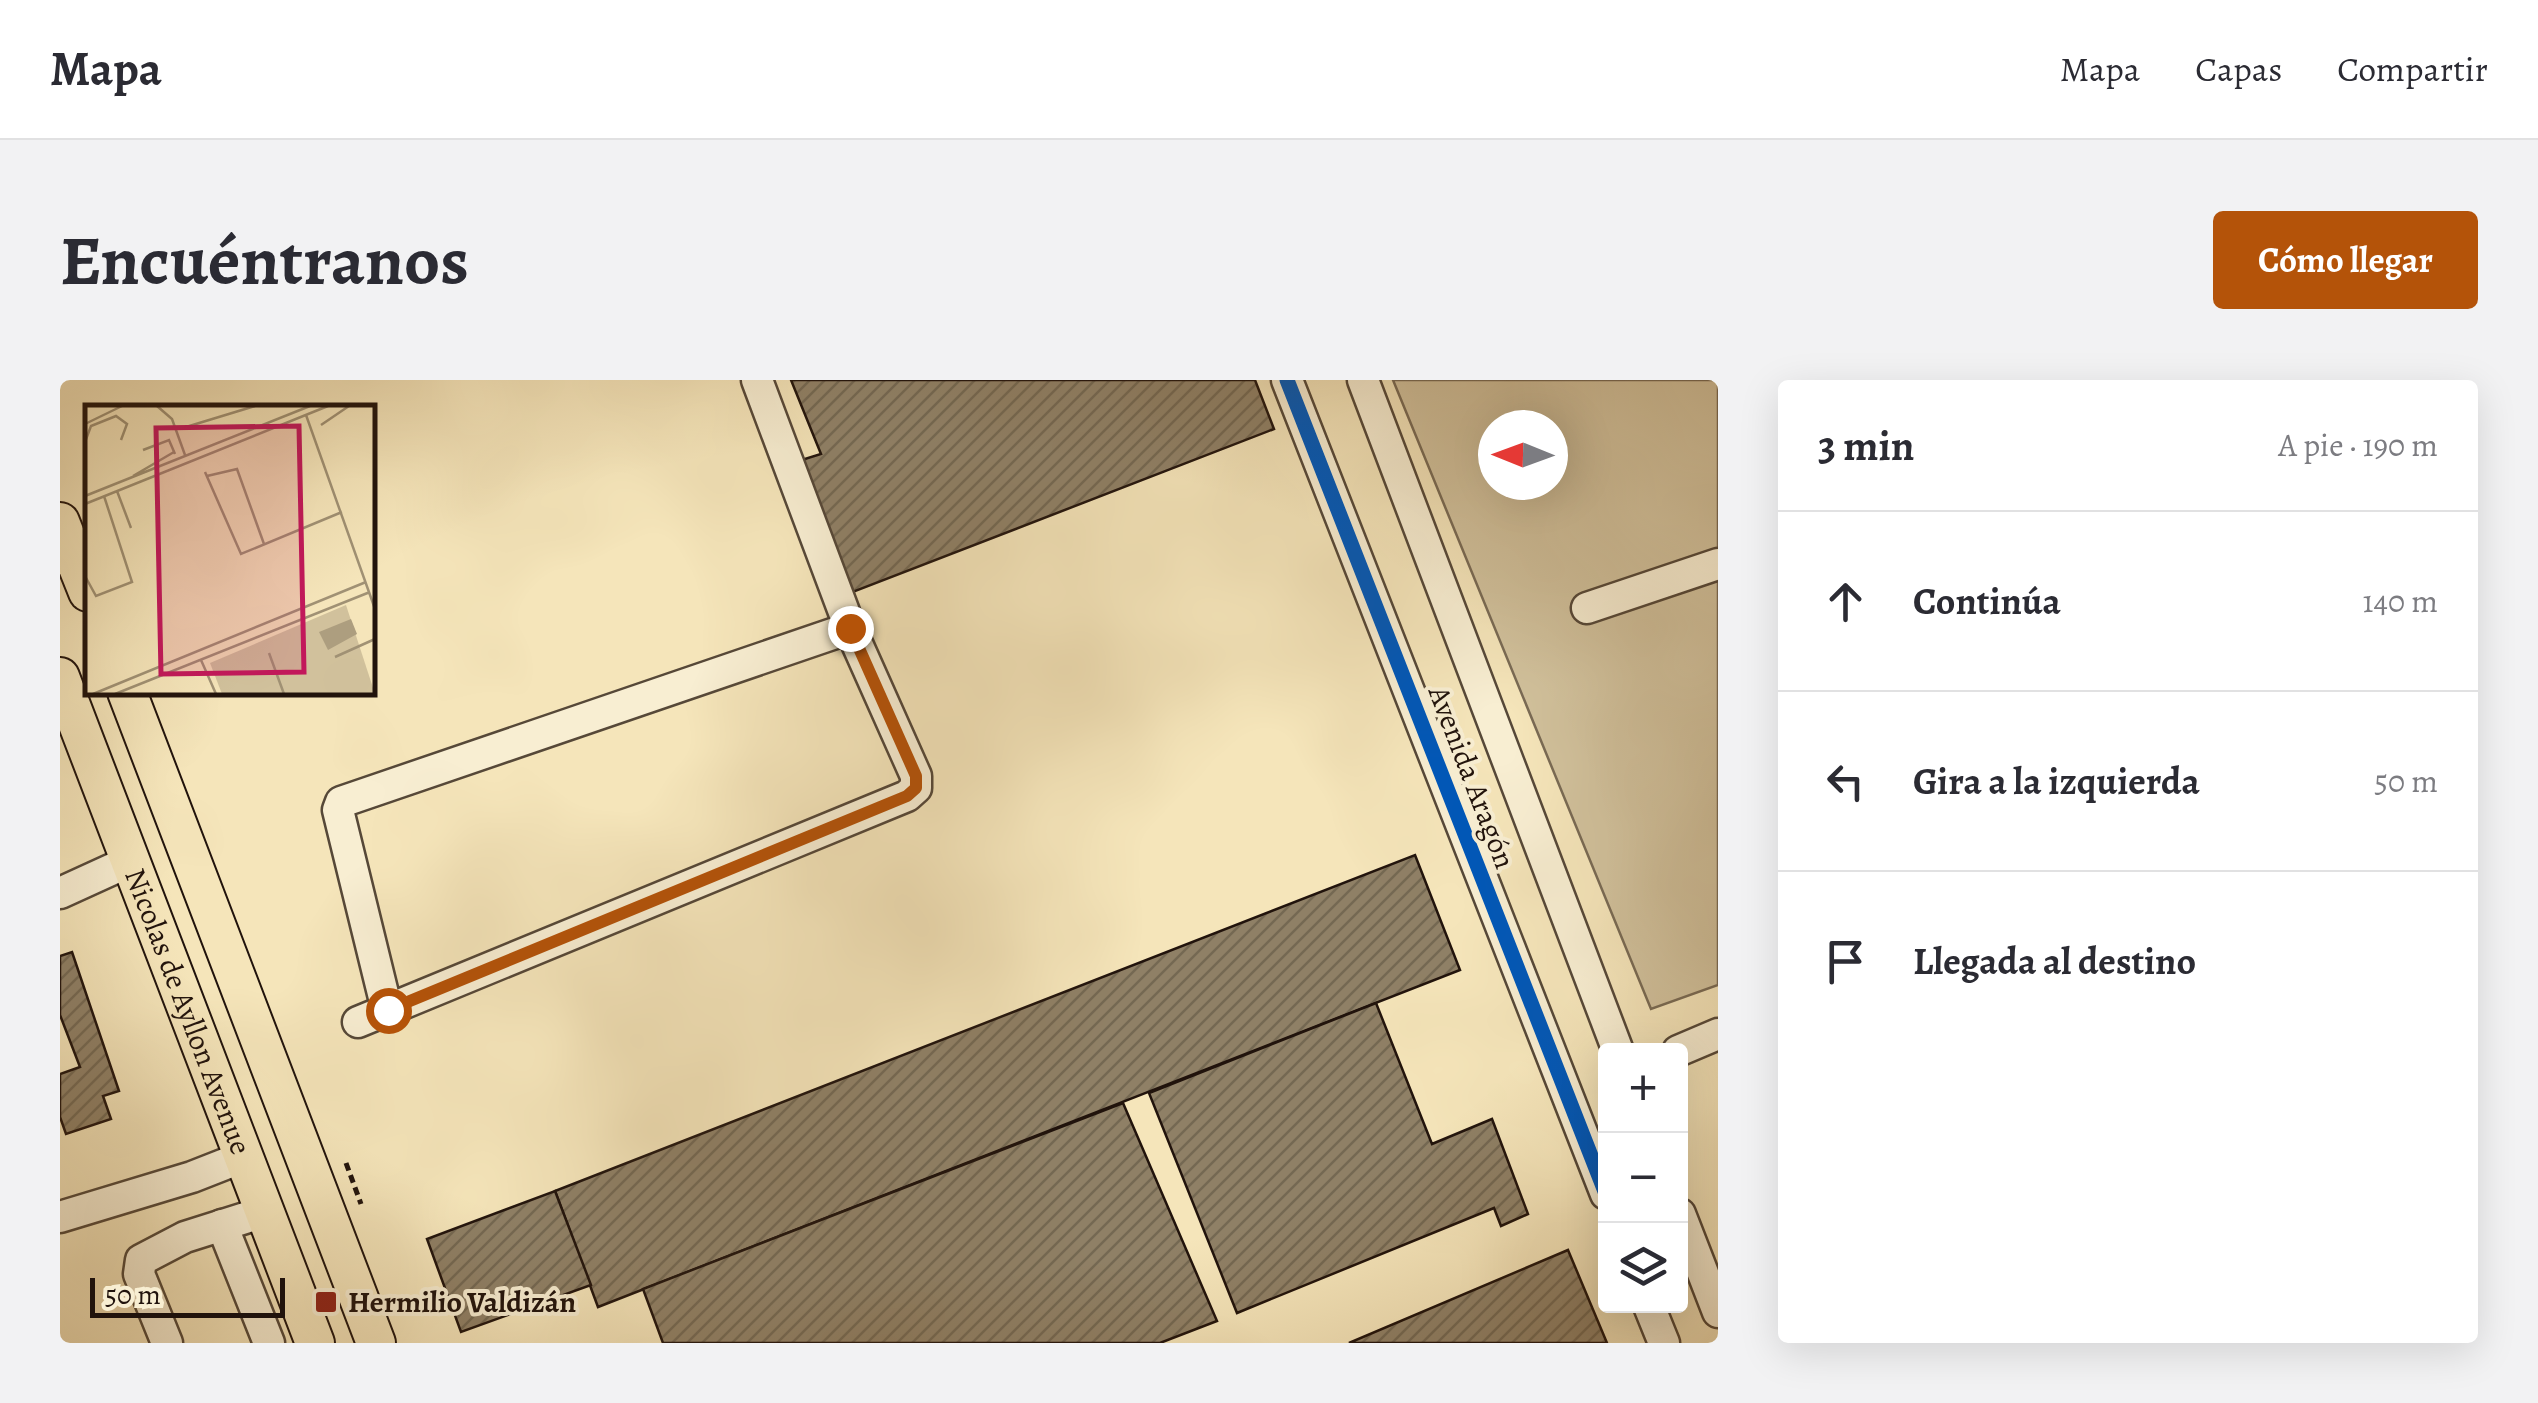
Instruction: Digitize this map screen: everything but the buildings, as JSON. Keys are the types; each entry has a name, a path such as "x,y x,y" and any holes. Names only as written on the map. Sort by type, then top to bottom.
{"main road":[{"path":"60,522 85,584"},
{"name":"Nicolas de Ayllon Avenue","path":"60,677 315,1343"},
{"name":"Nicolas de Ayllon Avenue","path":"128,695 376,1343"}],"street":[{"path":"358,1022 907,796 916,788 916,776 850,628 757,380"},
{"name":"Avenida Aragón","path":"1287,380 1598,1174"},
{"name":"Avenida Aragón","path":"1363,380 1615,1043"},
{"path":"1587,608 1718,564"},
{"path":"388,1010 338,810 341,802 850,628"},
{"path":"60,893 128,862"},
{"path":"1688,1046 1718,1034"},
{"path":"60,1217 192,1177 243,1157"},
{"path":"167,1343 139,1274 140,1260 185,1237 264,1212"},
{"path":"1683,1223 1718,1312"},
{"path":"222,1226 270,1343"},
{"path":"1652,1313 1664,1343"}],"path":[{"path":"346,1163 361,1204"}],"shaded area":[{"path":"1393,380 1718,380 1718,985 1651,1009"}],"cycle path":[{"path":"1287,380 1598,1174"}],"place":[{"name":"Hermilio Valdizán","path":"326,1302"}],"route":[{"path":"388,1010 907,796 916,788 916,776 850,628"}]}
